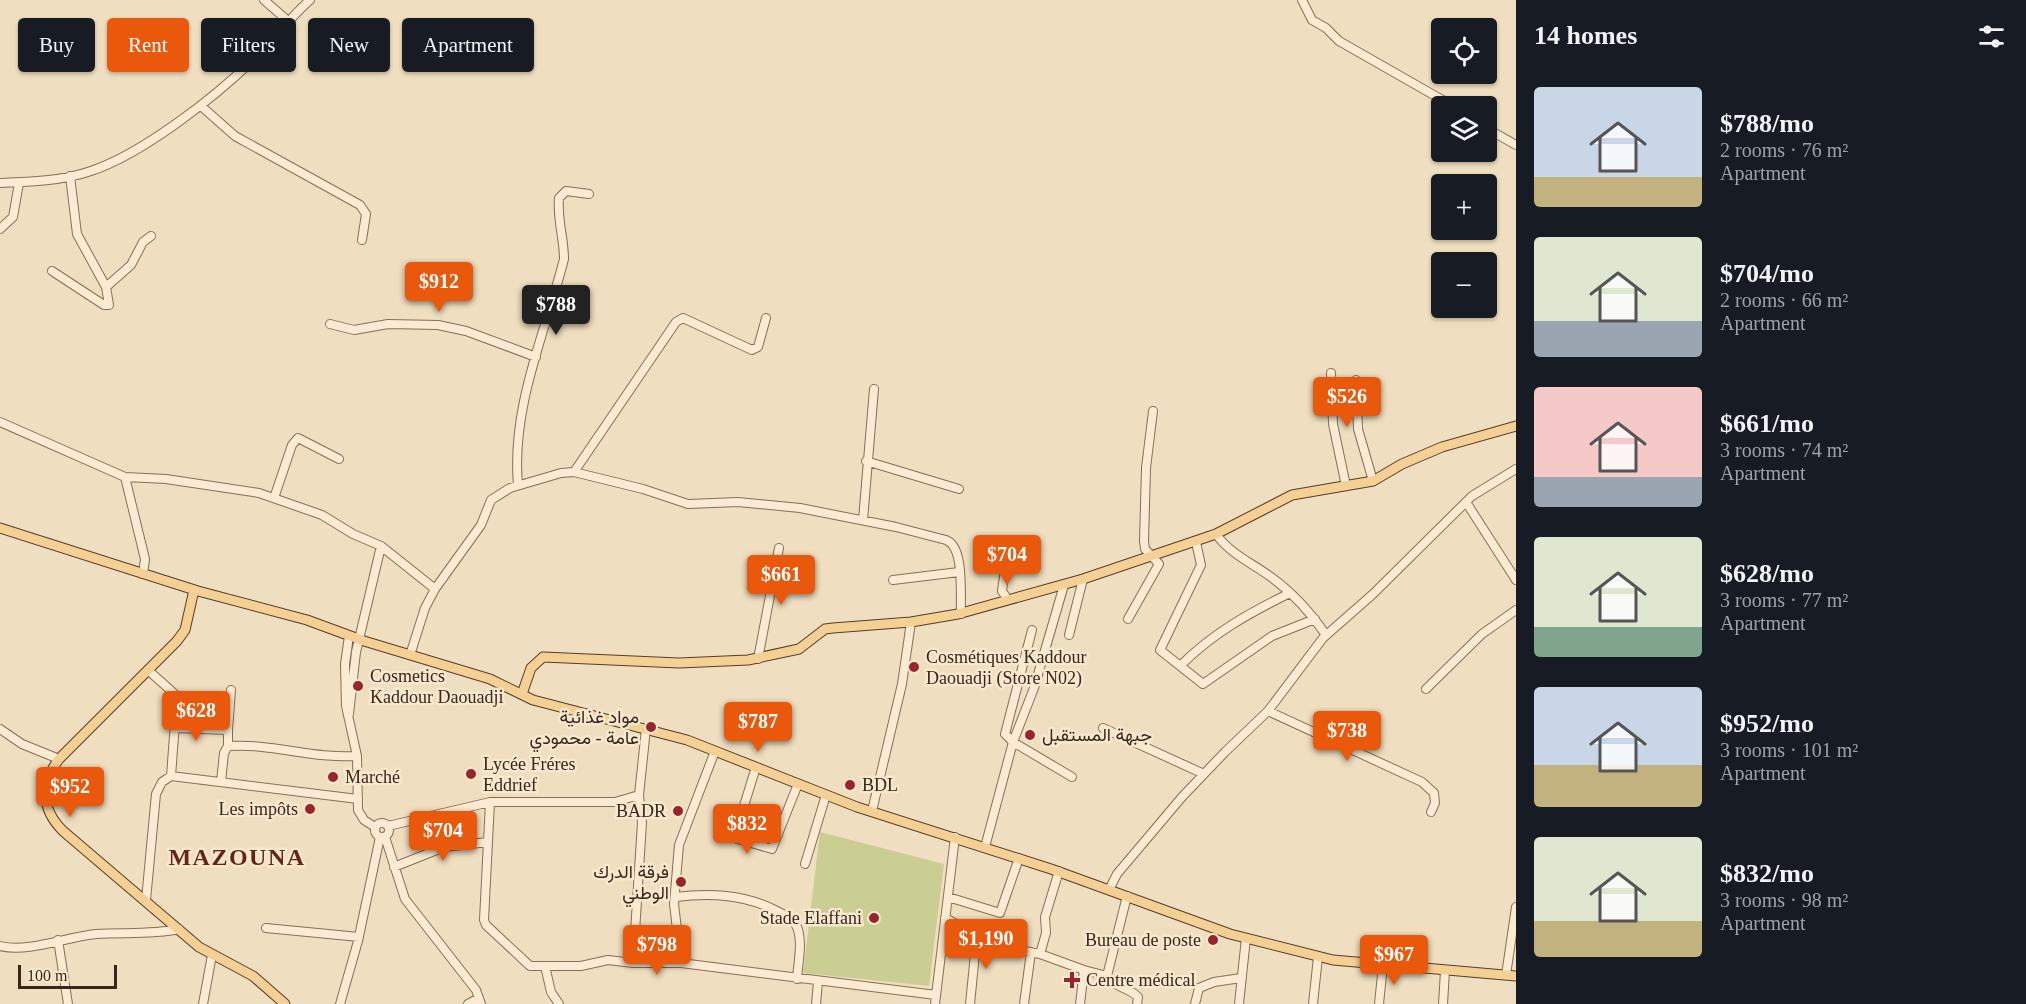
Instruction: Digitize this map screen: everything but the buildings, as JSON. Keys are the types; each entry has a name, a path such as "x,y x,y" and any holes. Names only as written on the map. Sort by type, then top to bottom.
{"main road":[{"path":"522,694 531,668 543,657 698,663 758,659 799,649 825,629 911,622 960,614 1154,557 1216,534 1292,495 1373,481 1402,464 1442,447 1516,426"},
{"path":"0,528 194,590 307,620 490,679 557,707 687,740 826,795 1019,858 1246,938 1318,957 1445,971 1511,975"},
{"path":"194,590 185,630 149,671 59,759 48,776 45,789 47,810 54,821 179,929 212,955 253,976 285,1004"}],"street":[{"path":"264,0 285,18"},
{"path":"291,18 310,0"},
{"path":"1302,0 1312,20 1326,28 1340,41 1436,96"},
{"path":"0,182 19,183 92,171 121,157 201,106 240,72"},
{"path":"201,106 235,136 360,205 366,214 362,240"},
{"path":"1497,134 1516,145"},
{"path":"52,271 106,306 109,305 106,286 77,234 70,176"},
{"path":"0,229 13,217 19,183"},
{"path":"518,485 516,460 519,420 564,260 564,239 557,212 559,198 566,191 590,194"},
{"path":"106,286 131,265 143,242 152,236"},
{"path":"574,472 676,322 683,318 752,350 758,347 766,318"},
{"path":"330,324 354,330 388,324 438,325 466,331 536,357"},
{"path":"1331,373 1333,424 1346,486"},
{"path":"1356,380 1358,429 1373,481"},
{"path":"863,520 866,461 874,389"},
{"path":"1128,619 1158,569 1158,561 1145,549 1144,541 1146,468 1153,411"},
{"path":"0,422 125,477 166,479 259,493 322,515 336,525 381,546 435,589"},
{"path":"274,498 292,445 298,438 339,459"},
{"path":"866,461 959,489"},
{"path":"1109,890 1117,874 1204,774 1268,711 1326,635 1373,594 1466,502 1516,469"},
{"path":"410,655 425,608 435,589 481,525 491,500 518,485 541,477 574,472 643,489 688,504 710,502 774,505 863,520 952,542 958,551 960,614"},
{"path":"125,477 145,559 143,574"},
{"path":"1466,502 1516,580"},
{"path":"1216,534 1225,547 1290,593 1315,619 1326,635"},
{"path":"1196,542 1201,565 1160,650 1203,684 1272,636 1315,619"},
{"path":"381,546 354,637 349,714 357,756 358,810 364,820 375,827 376,834 382,837 405,899 436,942 476,990 480,1001 468,1004"},
{"path":"758,659 779,548"},
{"path":"1006,562 1002,591 1008,600"},
{"path":"893,580 959,572"},
{"path":"1069,635 1083,579"},
{"path":"986,847 1013,742 1034,688 1064,585"},
{"path":"1180,666 1199,648 1241,616 1290,593"},
{"path":"1426,689 1482,634 1516,610"},
{"path":"872,811 902,684 911,622"},
{"path":"1032,630 1004,730 1013,742 1047,760 1072,777"},
{"path":"149,671 177,696 171,776"},
{"path":"221,782 224,753 228,746 231,690"},
{"path":"1268,711 1422,782 1434,793 1435,802 1431,812"},
{"path":"174,728 228,730"},
{"path":"1103,728 1204,774"},
{"path":"0,729 22,744 59,759"},
{"path":"633,963 642,823 639,795 646,729"},
{"path":"228,746 265,748 331,758 357,756"},
{"path":"681,963 675,897 679,845 715,751"},
{"path":"756,767 734,838 772,849 798,784"},
{"path":"146,900 156,794 162,782 171,776 358,799"},
{"path":"375,827 380,822 388,826 490,802 606,802 639,795"},
{"path":"805,864 826,795"},
{"path":"490,802 486,925 530,966 581,966 608,960 633,963 681,963 936,1000 956,837"},
{"path":"740,821 778,835"},
{"path":"340,1004 359,937 382,837 388,833 388,826"},
{"path":"394,867 444,847 488,842"},
{"path":"948,897 1000,913 1019,858"},
{"path":"1025,1004 1036,953 1046,933 1045,917 1059,872"},
{"path":"675,897 702,894 727,895 759,902 786,916 796,925 800,939 797,979"},
{"path":"1107,976 1127,896"},
{"path":"1511,975 1516,907"},
{"path":"945,918 996,945 1036,953 1107,976 1124,990 1135,993 1138,997 1137,1004"},
{"path":"266,928 359,937"},
{"path":"0,946 25,948 58,940 100,934 165,932 179,929"},
{"path":"970,1004 977,934"},
{"path":"1239,1004 1246,938"},
{"path":"58,940 68,1004"},
{"path":"203,1004 212,955"},
{"path":"1313,1004 1318,957"},
{"path":"1379,1004 1383,965"},
{"path":"545,966 551,992 559,1004"},
{"path":"1080,1004 1084,970"},
{"path":"1443,1004 1445,971"},
{"path":"1195,1004 1199,988 1214,982 1241,978"},
{"path":"816,1004 818,982"}],"green space":[{"name":"Stade Elaffani","path":"820,832 944,864 929,986 803,973"}],"place":[{"name":"Cosmétiques Kaddour Daouadji (Store N02)","path":"914,667"},
{"name":"Cosmetics Kaddour Daouadji","path":"358,686"},
{"name":"مواد غذائية عامة - محمودي","path":"651,727"},
{"name":"جبهة المستقبل","path":"1030,735"},
{"name":"Lycée Fréres Eddrief","path":"471,774"},
{"name":"Marché","path":"333,777"},
{"name":"BDL","path":"850,785"},
{"name":"Les impôts","path":"310,809"},
{"name":"BADR","path":"678,811"},
{"name":"فرقة الدرك الوطني","path":"681,882"},
{"name":"Stade Elaffani","path":"874,918"},
{"name":"Bureau de poste","path":"1213,940"},
{"name":"Centre médical","path":"1072,980"}],"district":[{"name":"MAZOUNA","path":"237,857"}]}
